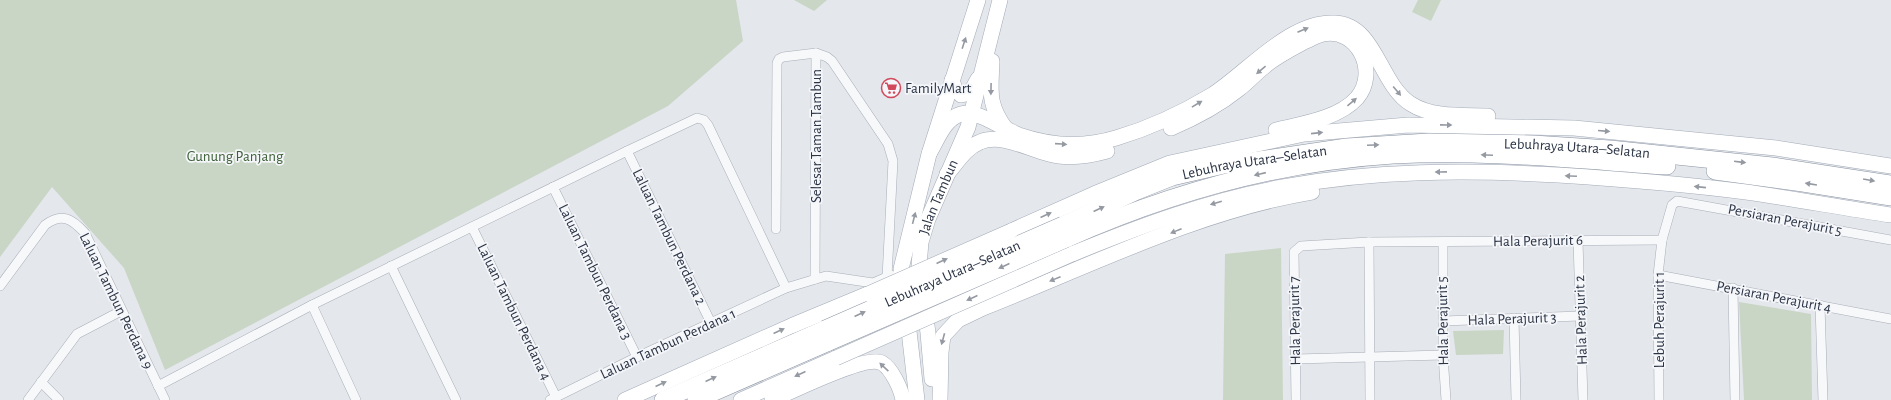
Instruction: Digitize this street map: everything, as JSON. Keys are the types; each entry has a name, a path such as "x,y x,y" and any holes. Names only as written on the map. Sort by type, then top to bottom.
{"highway":[{"name":"Lebuhraya Utara–Selatan","path":"1067,240 1137,190 1172,177 1209,168 1347,147 1429,142 1533,144 1610,149 1772,166 1891,184"},
{"name":"Lebuhraya Utara–Selatan","path":"663,400 1067,240 1140,209 1227,181 1281,169 1393,155 1475,154 1676,166 1803,183 1891,197"},
{"name":"Lebuhraya Utara–Selatan","path":"696,400 827,336"}],"main road":[{"name":"Jalan Tambun","path":"917,400 902,269 930,153 978,0"},
{"name":"Jalan Tambun","path":"934,400 928,333 919,266 922,242 928,219 968,127 999,4"},
{"path":"999,4 992,61 991,100 998,118 1007,130"},
{"path":"930,153 943,128 950,121 960,114 972,113 1018,135 1052,144 1094,144 1116,138 1154,125 1185,110 1214,93 1260,57 1297,33 1322,23 1334,22 1344,24 1361,35 1370,45 1383,71 1395,89 1403,99 1419,109 1447,114 1552,120 1574,128"},
{"path":"625,400 790,326 868,294 1094,194 1170,163 1200,151 1336,112 1357,98 1362,90 1366,70 1361,52 1356,44 1341,34 1322,34 1288,50 1265,66 1240,88 1219,103 1191,119 1158,133 1098,154 1078,156 1050,154 1009,142 989,140 980,142 966,152 947,174"},
{"path":"952,80 954,89 961,95 966,94 973,88 984,68"},
{"path":"1170,163 1304,134 1408,125 1574,128 1776,148 1891,166"},
{"path":"741,400 836,358 1067,240 1168,218 1230,199 1282,187 1339,178 1403,173 1490,171 1663,183 1746,192 1891,216"},
{"path":"940,400 941,352 943,336 958,320 964,317 1200,221 1247,207 1300,194 1370,182 1403,173"},
{"path":"772,400 853,366 873,361 881,362 886,367 896,383 903,400"}],"street":[{"path":"776,229 778,61 783,57 816,53"},
{"name":"Selesar Taman Tambun","path":"815,279 816,53 829,58 832,61 888,144 891,153 892,168 887,277"},
{"path":"158,386 312,305 391,266 627,151 694,120 700,119 708,125 786,288"},
{"name":"Laluan Tambun Perdana 2","path":"627,151 711,322"},
{"name":"Laluan Tambun Perdana 3","path":"553,187 636,357"},
{"name":"Persiaran Perajurit 5","path":"1662,240 1672,205 1675,201 1891,240"},
{"name":"Laluan Tambun Perdana 9","path":"0,286 45,225 54,218 66,218 77,225 85,233 120,311 164,400"},
{"name":"Laluan Tambun Perdana 4","path":"472,227 553,399"},
{"name":"Hala Perajurit 6","path":"1301,246 1369,242 1662,240"},
{"name":"Lebuh Perajurit 1","path":"1658,400 1658,276 1662,240"},
{"name":"Hala Perajurit 2","path":"1578,241 1583,400"},
{"path":"1369,242 1370,400"},
{"name":"Hala Perajurit 5","path":"1442,242 1443,355 1446,400"},
{"name":"Hala Perajurit 7","path":"1296,400 1294,252 1301,246"},
{"path":"391,266 456,400"},
{"name":"Laluan Tambun Perdana 1","path":"553,399 636,357 786,288 826,276 873,283 902,269"},
{"name":"Persiaran Perajurit 4","path":"1658,276 1733,288 1891,318"},
{"path":"1733,288 1735,400"},
{"path":"312,305 356,400"},
{"path":"1820,305 1823,400"},
{"path":"28,400 77,334 120,311"},
{"name":"Hala Perajurit 3","path":"1443,321 1580,316"},
{"path":"1514,318 1516,400"},
{"path":"1296,358 1370,355 1443,355"},
{"path":"41,382 59,400"}],"green space":[{"name":"Gunung Panjang","path":"0,0 736,0 743,41 668,106 165,370 124,268 52,187 0,257"},
{"path":"794,0 827,0 814,11"},
{"path":"1418,0 1441,0 1431,21 1412,12"},
{"path":"1281,248 1283,400 1223,400 1225,254"},
{"path":"1739,302 1811,314 1812,400 1744,400"},
{"path":"1504,330 1503,354 1456,355 1453,331"}],"place":[{"name":"FamilyMart","path":"891,88"}]}
